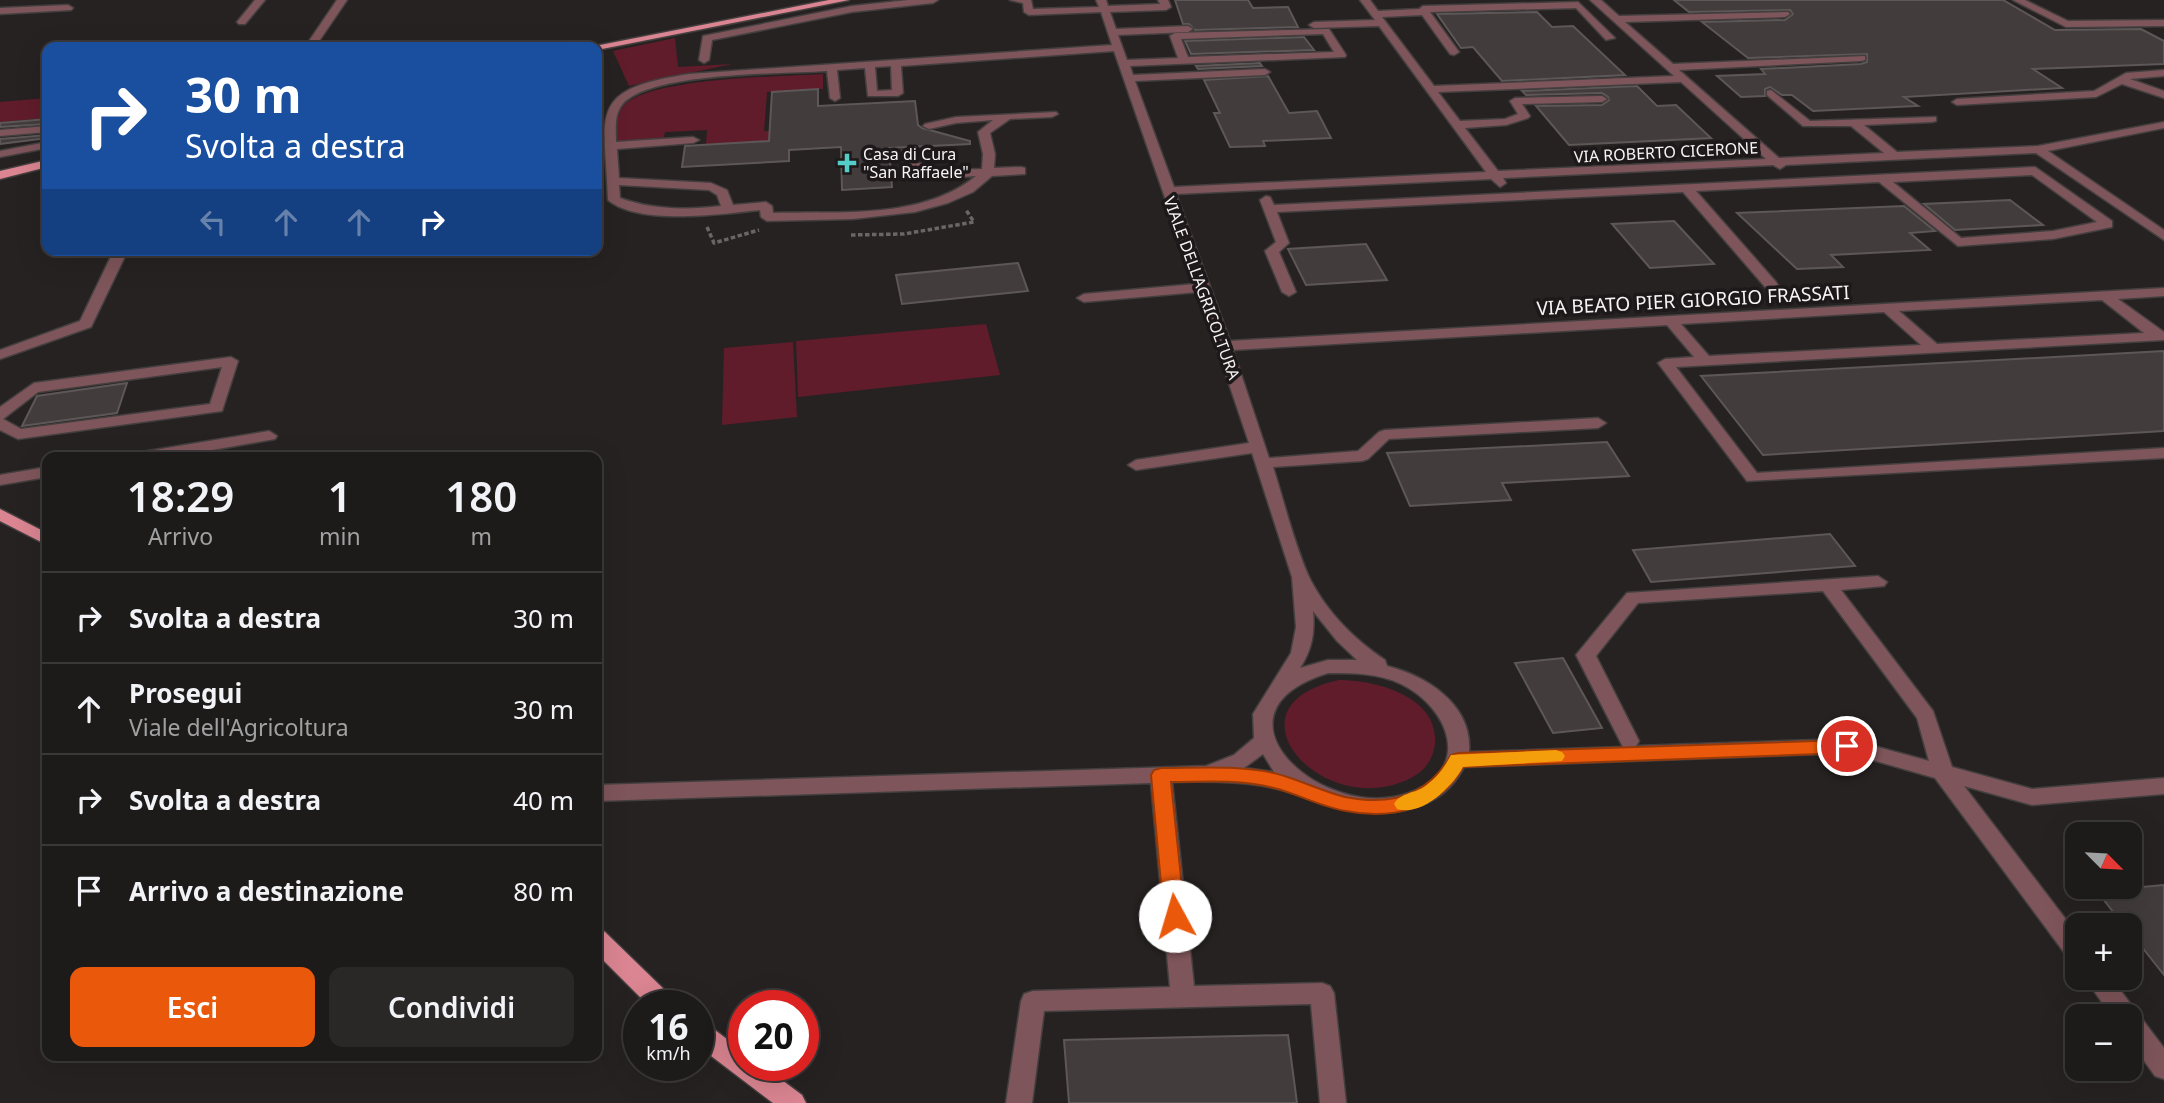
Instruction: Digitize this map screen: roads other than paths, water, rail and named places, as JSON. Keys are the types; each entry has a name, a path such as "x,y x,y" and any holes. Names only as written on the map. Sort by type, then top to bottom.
{"main road":[{"path":"616,43 816,0"},
{"path":"602,46 844,0"},
{"path":"0,166 42,159"},
{"path":"0,175 42,165"},
{"path":"0,514 42,537"},
{"path":"602,944 649,990"},
{"path":"714,1044 793,1103"}],"street":[{"path":"32,9 43,0"},
{"path":"242,22 260,0"},
{"path":"313,42 342,0"},
{"path":"704,61 706,38 852,9 933,0"},
{"path":"1016,0 1027,1 1029,12 1102,4 1165,3 1175,30"},
{"path":"1365,0 1511,197"},
{"path":"1595,0 1606,0"},
{"path":"1595,0 1801,182"},
{"path":"2018,0 2066,24 2164,23"},
{"name":"VIALE DELL'AGRICOLTURA","path":"1102,4 1224,346 1301,578 1305,627 1300,653 1266,702 1261,721 1263,741"},
{"path":"1454,52 1423,9 1578,5 1610,38"},
{"path":"0,11 68,8"},
{"path":"1111,32 1378,18 1425,12"},
{"path":"1616,19 1786,14"},
{"path":"1122,63 1184,61 1341,55 1326,31 1175,36 1184,61"},
{"path":"1007,116 984,132 989,153 988,173 977,184 956,197 917,210 767,217 765,206 663,214 633,208 614,200 610,114 619,101 638,89 663,81 689,77 1117,48"},
{"path":"1670,67 1861,58"},
{"path":"870,66 872,94 885,94 898,93 897,64"},
{"path":"832,69 835,99"},
{"path":"1127,78 1265,72"},
{"path":"1957,102 2096,94 2130,75 2164,73"},
{"path":"1431,89 1683,79"},
{"path":"2121,80 2164,95"},
{"path":"1771,93 1807,124 1932,118"},
{"path":"1458,125 1506,122 1524,116 1515,101 1602,99"},
{"path":"929,126 956,120 1052,114"},
{"path":"1853,122 1931,176"},
{"name":"VIA ROBERTO CICERONE","path":"1167,191 2038,149 2164,125"},
{"path":"0,133 42,129"},
{"path":"612,146 694,140"},
{"path":"0,154 42,146"},
{"path":"2038,149 2164,236"},
{"path":"906,152 909,164 946,174 1021,171"},
{"path":"1269,209 1881,178 2035,171 2108,224 2053,235 1958,242 1881,178"},
{"path":"614,181 710,187 723,193 728,209"},
{"path":"1261,187 1283,243 1272,251 1289,292"},
{"path":"1686,188 1771,285"},
{"path":"0,355 86,324 117,256"},
{"path":"1084,298 1202,288"},
{"name":"VIA BEATO PIER GIORGIO FRASSATI","path":"1224,346 2164,292"},
{"path":"2106,296 2160,336"},
{"path":"1887,308 1933,348"},
{"path":"1671,321 1704,361"},
{"path":"2160,336 1665,363 1753,478 2164,453"},
{"path":"0,415 34,388 231,361 217,408 18,434 0,423"},
{"path":"1136,465 1260,455 1362,456 1385,435 1598,423"},
{"path":"172,452 269,436"},
{"path":"0,480 42,473"},
{"name":"VIALE DELL'AGRICOLTURA","path":"1301,578 1329,622 1351,647 1385,670"},
{"path":"1629,741 1586,655 1633,597 1878,582"},
{"path":"1828,585 1926,716 1943,773 2065,936"},
{"name":"VIALE DELL'AGRICOLTURA","path":"1279,686 1300,673 1326,666 1355,664 1385,670 1412,680 1435,696 1451,716 1459,738 1458,760"},
{"path":"1194,774 1237,763 1252,754 1263,741 1273,761 1291,780 1316,794"},
{"path":"602,793 1194,774 1275,781 1345,804 1375,807 1405,804 1429,794 1447,779 1458,760 1847,746 2032,797 2164,786"},
{"path":"1161,775 1183,997"},
{"path":"1020,1103 1032,1001 1322,993 1333,1103"},
{"path":"2142,1038 2164,1068"}],"place":[{"name":"Casa di Cura \"San Raffaele\"","path":"847,163"}]}
